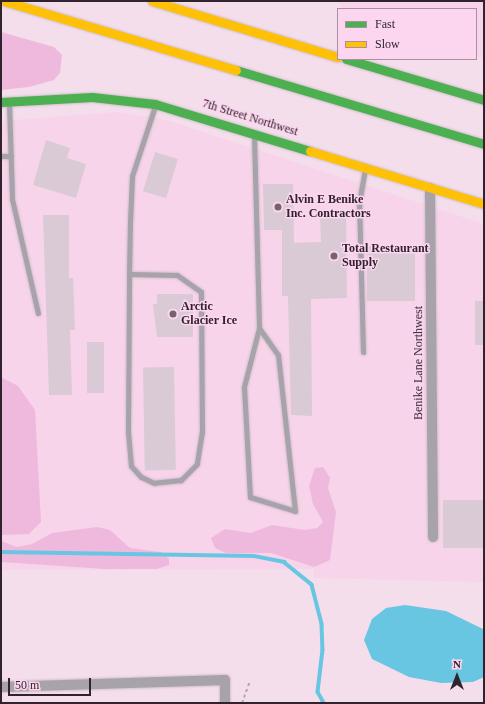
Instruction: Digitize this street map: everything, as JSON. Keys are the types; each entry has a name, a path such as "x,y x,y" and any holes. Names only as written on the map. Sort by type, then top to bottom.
{"main road":[{"path":"4,1 484,144"},
{"path":"152,1 337,57"},
{"path":"349,60 484,100"},
{"name":"7th Street Northwest","path":"5,102 92,97 156,104 254,132 484,204"}],"street":[{"name":"Benike Lane Northwest","path":"430,188 433,537"},
{"path":"1,687 225,680 225,703"}],"lane":[{"path":"5,102 11,156 12,200 38,313"},
{"path":"129,274 177,275 201,292 202,431 197,464 181,480 154,483 141,477 131,466 129,274 132,176 156,104"},
{"path":"254,132 259,328 244,387 250,497 295,511 278,355 259,328"},
{"path":"1,156 11,156"},
{"path":"363,352 359,203 365,166"}],"path":[{"path":"242,703 250,681"}],"shaded area":[{"path":"338,1 484,1 484,58 477,56 477,8 342,8"},
{"path":"1,32 54,47 62,55 60,73 54,80 29,87 1,90"},
{"path":"118,112 170,121 484,224 484,582 314,578 314,569 1,570 1,121"},
{"path":"1,377 18,386 35,410 41,522 29,534 1,535"},
{"path":"323,467 330,478 328,488 336,512 330,560 314,567 271,553 226,553 215,548 211,538 225,529 251,533 272,525 305,530 317,528 323,522 313,504 309,486 315,468"},
{"path":"97,527 110,530 130,548 161,552 169,559 169,565 157,569 105,569 1,562 1,541 17,547 32,544 52,533"}],"water":[{"path":"405,605 446,611 483,629 484,677 473,682 441,683 409,677 372,659 364,640 372,619 386,608"}],"building":[{"path":"46,140 70,148 67,158 86,164 76,198 33,185"},
{"path":"155,152 178,159 166,198 143,191"},
{"path":"263,184 293,184 294,243 321,242 320,214 346,214 347,298 311,299 312,416 291,415 288,296 282,296 282,230 264,230"},
{"path":"43,215 69,215 69,278 73,278 75,330 70,330 72,395 49,395"},
{"path":"367,246 415,246 415,301 367,301"},
{"name":"Arctic Glacier Ice","path":"157,294 193,294 193,337 157,337 153,304 157,304"},
{"path":"475,301 484,301 484,345 475,345"},
{"path":"87,342 104,342 104,393 87,393"},
{"path":"174,367 176,470 145,471 143,368"},
{"path":"443,500 484,500 484,548 443,548"}],"waterway":[{"path":"1,552 254,556 284,562 312,585 322,624 323,650 318,692 324,703"}],"traffic: fast":[{"path":"349,60 484,100"},
{"path":"236,70 484,144"},
{"path":"1,102 92,97 155,104 310,151"}],"traffic: slow":[{"path":"4,1 236,70"},
{"path":"152,1 337,57"},
{"path":"310,151 484,204"}],"place":[{"name":"Alvin E Benike Inc. Contractors","path":"278,207"},
{"name":"Total Restaurant Supply","path":"334,256"},
{"name":"Arctic Glacier Ice","path":"173,314"}]}
